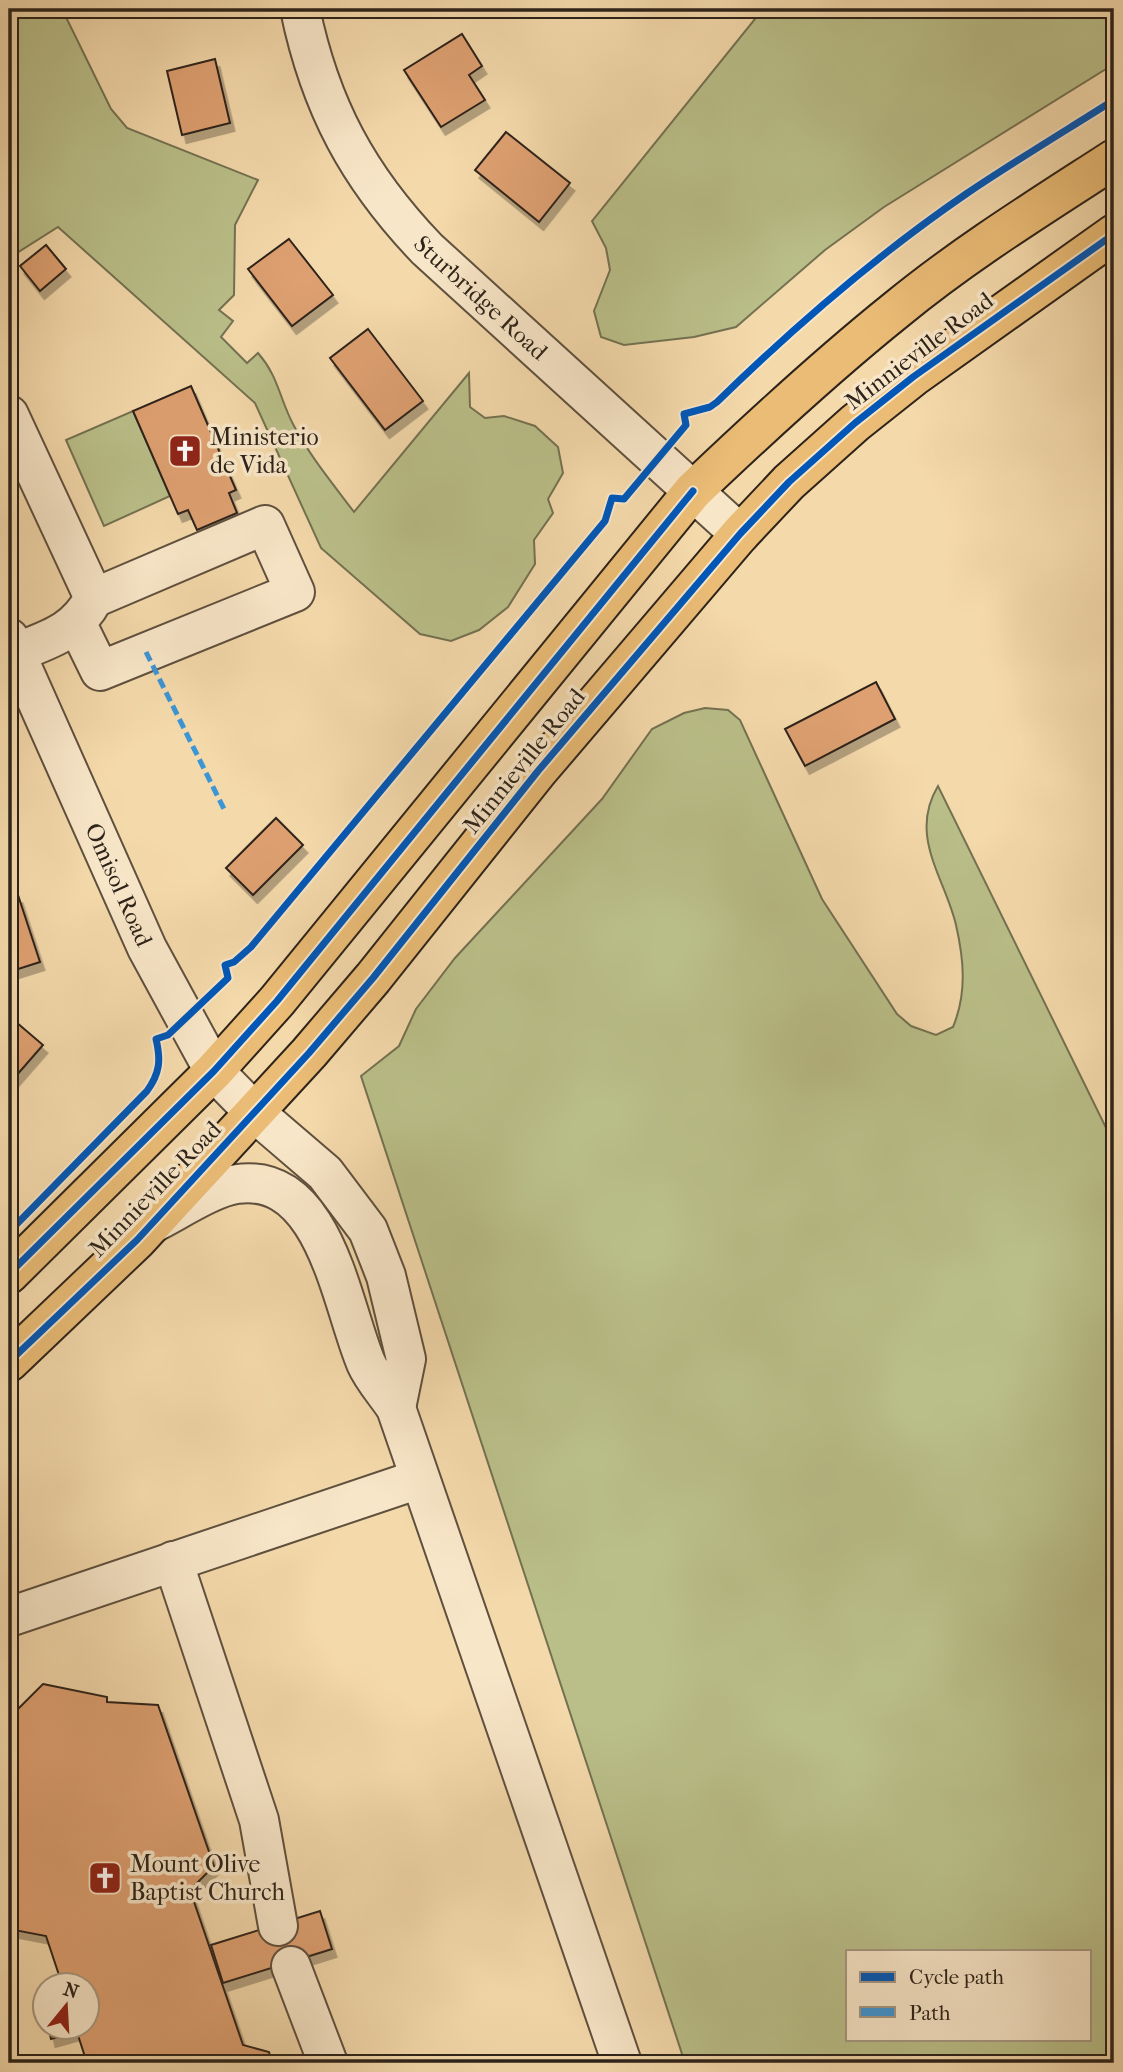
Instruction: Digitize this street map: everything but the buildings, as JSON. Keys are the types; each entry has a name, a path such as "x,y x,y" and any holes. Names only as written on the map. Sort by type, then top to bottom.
{"main road":[{"name":"Minnieville Road","path":"9,1274 214,1071 286,990 693,491 749,437 896,309 1010,226 1114,159"},
{"name":"Minnieville Road","path":"9,1362 152,1223 255,1113 373,978 538,771 740,534 789,482 855,423 1008,307 1114,234"}],"street":[{"name":"Sturbridge Road","path":"300,9 309,54 332,118 360,167 393,213 437,258 740,534"},
{"path":"9,415 85,610 100,671 295,592 265,525 85,610 65,633 12,646"},
{"name":"Omisol Road","path":"12,646 147,947 214,1071 255,1113 325,1173 368,1230 386,1276 406,1359 396,1408"},
{"path":"152,1223 238,1184 270,1186 290,1195 309,1217 325,1250 367,1365 396,1408 622,2063"},
{"path":"9,1617 419,1479"},
{"path":"173,1561 260,1820 278,1926"},
{"path":"291,1966 328,2063"}],"green space":[{"path":"9,9 62,9 111,109 127,128 258,180 235,225 234,295 219,310 233,321 221,337 247,363 258,353 265,362 300,437 354,512 469,373 470,407 485,418 504,416 535,426 558,447 563,473 548,499 553,513 534,540 535,564 508,607 479,630 451,641 420,634 321,548 255,403 58,227 9,258"},
{"path":"763,9 1114,9 1114,64 884,207 825,250 736,327 694,337 624,345 601,337 594,311 610,270 606,248 592,221"},
{"path":"133,411 170,496 104,526 66,440"},
{"path":"705,708 728,710 740,720 822,899 897,1014 911,1026 936,1035 953,1027 963,976 956,925 928,840 930,804 938,786 1114,1144 1114,2063 685,2063 361,1076 399,1046 416,1009 455,958 602,799 652,729 684,713"}],"marked path":[{"path":"146,652 226,813"}],"cycle path":[{"path":"9,1232 147,1091 158,1066 156,1039 168,1035 228,978 225,965 234,962 251,947 605,521 612,498 624,499 686,425 684,414 710,407 717,402 837,292 933,217 1114,100"},
{"path":"9,1362 137,1240 309,1053 373,978 538,771 740,534 789,482 855,423 913,377 1114,234"},
{"path":"9,1274 214,1071 277,1001 693,491"}],"place":[{"name":"Ministerio de Vida","path":"185,451"},
{"name":"Mount Olive Baptist Church","path":"105,1878"}]}
